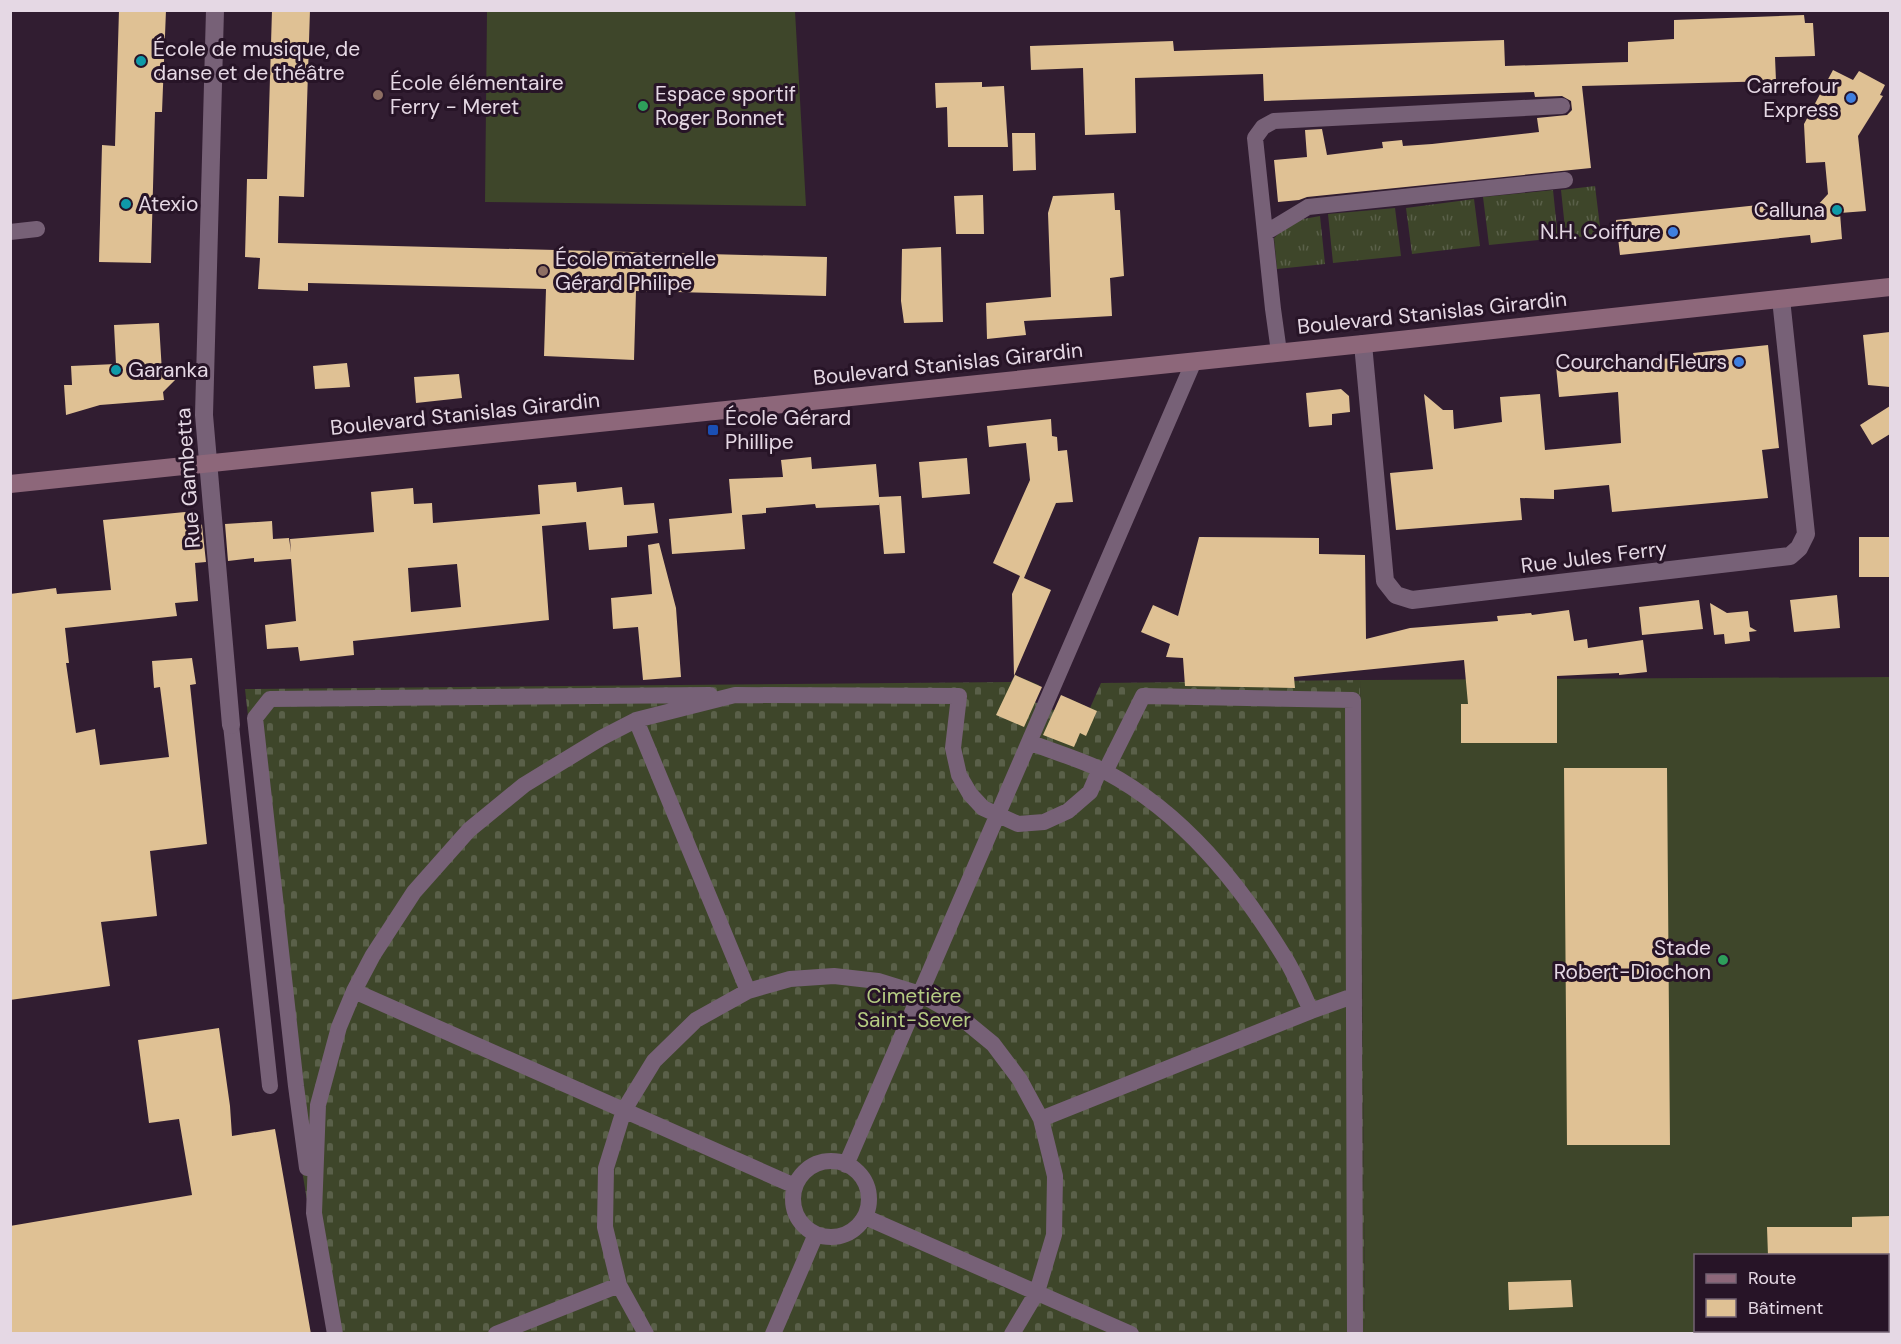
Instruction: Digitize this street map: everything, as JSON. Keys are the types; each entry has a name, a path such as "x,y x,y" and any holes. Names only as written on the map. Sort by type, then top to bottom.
{"main road":[{"name":"Boulevard Stanislas Girardin","path":"10,484 1890,287"}],"street":[{"name":"Rue Gambetta","path":"215,10 204,415 231,725"},
{"name":"Rue Jules Ferry","path":"1363,344 1385,581 1396,595 1413,600 1791,556 1799,548 1806,534 1781,299"}],"lane":[{"path":"1279,351 1255,138 1263,127 1274,121 1562,106"},
{"path":"1265,233 1308,207 1565,180"},
{"path":"10,232 37,229"},
{"path":"846,1165 1194,361"},
{"path":"314,1213 318,1106 339,1027 373,956 414,892 469,830 524,784 636,720 735,694"},
{"path":"335,1334 314,1213 296,1086 255,718 270,699 735,694 959,696 953,748 960,775 970,794 983,808 1018,824 1044,822 1068,811 1090,792 1143,696 1353,699 1355,1334"},
{"path":"636,720 748,991"},
{"path":"231,725 270,1086"},
{"path":"1029,742 1103,771 1146,797 1197,840 1247,900 1286,959 1311,1011"},
{"path":"646,1334 619,1285 605,1227 606,1168 624,1110 654,1060 696,1020 748,991 790,980 834,976 878,981 920,994 959,1016 993,1044 1020,1080 1041,1119 1055,1176 1054,1235 1037,1292 1012,1334"},
{"path":"354,992 795,1186"},
{"path":"1041,1119 1353,996"},
{"path":"833,1161 855,1170 864,1180 869,1204 859,1225 849,1233 838,1237 827,1237 806,1228 798,1219 794,1208 795,1186 801,1175 810,1167 821,1162 833,1161"},
{"path":"865,1216 1131,1334"},
{"path":"773,1334 816,1234"},
{"path":"496,1334 619,1285"}],"green space":[{"name":"Espace sportif Roger Bonnet","path":"487,11 795,11 806,206 485,202"},
{"path":"1595,186 1601,235 1566,238 1561,190"},
{"path":"1553,190 1558,238 1489,245 1483,197"},
{"path":"1474,199 1480,246 1412,254 1406,208"},
{"path":"1395,208 1401,256 1333,263 1328,214"},
{"path":"1320,216 1325,264 1277,269 1274,238 1292,221"},
{"name":"Cimetière Saint-Sever","path":"1015,675 1039,685 1032,701 1061,713 1068,698 1090,708 1101,683 1360,680 1365,1333 329,1333 290,1098 245,689 1011,682"},
{"path":"1890,677 1890,1333 1365,1333 1360,680"}],"building":[{"path":"119,10 166,10 162,112 155,112 151,263 99,262 102,145 115,146"},
{"path":"272,10 310,10 304,197 279,196 278,243 827,257 826,296 636,291 634,360 544,356 546,289 308,283 308,291 258,289 260,258 245,257 247,179 267,179"},
{"path":"1804,15 1805,23 1813,23 1815,56 1775,57 1776,81 1582,86 1591,168 1307,197 1278,202 1274,160 1307,157 1305,130 1322,129 1327,155 1383,148 1382,142 1402,140 1403,146 1432,144 1539,132 1537,118 1567,115 1572,110 1571,101 1562,96 1535,97 1534,92 1264,101 1263,74 1135,78 1136,133 1085,135 1083,68 1031,70 1030,46 1173,41 1174,51 1504,40 1505,66 1628,62 1628,42 1674,39 1674,20"},
{"path":"1833,70 1853,80 1859,71 1885,85 1880,95 1883,96 1858,136 1866,211 1840,213 1842,239 1811,243 1810,235 1620,255 1616,220 1768,204 1769,215 1816,207 1828,194 1825,162 1806,163 1804,124"},
{"path":"982,82 982,87 1004,86 1008,147 948,147 947,107 936,108 935,83"},
{"path":"1012,133 1035,133 1036,170 1013,171"},
{"path":"1114,193 1115,210 1120,210 1124,276 1110,278 1112,316 1024,321 1026,335 987,339 986,303 1051,297 1048,213 1053,196"},
{"path":"983,195 984,234 956,234 954,196"},
{"path":"941,247 943,322 904,323 901,301 902,249"},
{"name":"Garanka","path":"159,323 162,372 176,379 163,392 164,400 100,405 66,415 64,385 72,385 71,366 116,364 114,325"},
{"path":"1890,332 1890,387 1868,385 1863,335"},
{"path":"1768,345 1779,448 1762,450 1768,498 1612,512 1609,485 1554,490 1554,499 1520,498 1522,520 1396,530 1390,473 1433,469 1424,394 1443,410 1453,410 1454,429 1502,422 1500,397 1540,394 1545,450 1621,443 1618,392 1559,397 1556,366 1588,364 1588,366 1694,356 1693,353"},
{"path":"347,363 350,387 315,389 313,366"},
{"path":"459,374 462,398 416,403 414,377"},
{"path":"1341,389 1349,396 1350,412 1332,414 1332,425 1309,427 1306,393"},
{"path":"1890,406 1890,434 1872,445 1860,425"},
{"path":"1051,419 1052,436 1057,437 1058,451 1067,450 1073,502 1056,503 1024,578 1051,590 1014,676 1012,594 1020,576 993,563 1030,480 1026,443 989,447 987,426"},
{"path":"811,457 812,469 876,464 879,497 901,496 905,553 884,554 879,502 879,505 816,508 815,504 766,508 766,513 742,515 745,549 672,554 669,519 732,513 729,479 783,477 781,460"},
{"path":"967,458 970,494 922,498 919,462"},
{"path":"576,482 577,492 622,487 624,505 654,503 658,533 627,536 627,547 589,550 586,522 542,526 549,620 353,641 354,655 300,661 298,647 267,649 265,625 296,621 291,559 254,562 254,558 228,561 225,524 272,521 273,539 289,538 291,552 290,539 374,532 371,492 413,488 414,504 432,503 433,523 540,514 538,485","holes":["457,564 461,607 411,612 408,568"]},
{"path":"185,512 202,525 206,562 195,563 198,601 175,603 177,616 65,628 69,663 66,663 76,733 95,729 100,765 169,757 160,687 154,688 152,661 192,658 196,684 190,685 207,844 150,851 157,916 101,922 110,986 10,1000 10,594 56,588 57,594 111,590 103,520"},
{"path":"1199,537 1319,538 1319,554 1365,555 1366,639 1410,628 1498,621 1497,616 1531,613 1532,615 1569,610 1574,641 1587,639 1588,648 1643,640 1647,672 1557,676 1557,743 1461,743 1461,704 1468,704 1464,660 1294,677 1295,688 1185,686 1183,658 1166,657 1170,644 1141,632 1153,605 1178,616"},
{"path":"1859,537 1890,537 1890,577 1859,577"},
{"path":"659,543 676,608 681,677 643,680 638,627 613,629 611,598 652,594 648,545"},
{"path":"1837,595 1840,628 1794,632 1790,600"},
{"path":"1699,600 1703,629 1642,635 1639,607"},
{"path":"1710,603 1727,613 1748,611 1750,627 1757,631 1749,632 1750,641 1725,644 1724,634 1714,635"},
{"path":"1015,675 1042,687 1024,727 996,715"},
{"path":"1061,695 1097,711 1086,736 1080,733 1074,747 1043,735"},
{"path":"1564,768 1667,768 1670,1145 1567,1145"},
{"path":"219,1028 232,1136 275,1129 311,1334 10,1334 10,1226 192,1195 179,1119 149,1123 138,1040"},
{"path":"1890,1216 1890,1255 1768,1254 1767,1227 1852,1227 1852,1217"},
{"path":"1571,1280 1573,1307 1509,1310 1508,1282"}],"place":[{"name":"École de musique, de danse et de théâtre","path":"141,61"},
{"name":"École élémentaire Ferry - Meret","path":"378,95"},
{"name":"Carrefour Express","path":"1851,98"},
{"name":"Espace sportif Roger Bonnet","path":"643,106"},
{"name":"Atexio","path":"126,204"},
{"name":"Calluna","path":"1837,210"},
{"name":"N.H. Coiffure","path":"1673,232"},
{"name":"École maternelle Gérard Philipe","path":"543,271"},
{"name":"Courchand Fleurs","path":"1739,362"},
{"name":"Garanka","path":"116,370"},
{"name":"École Gérard Phillipe","path":"713,430"},
{"name":"Stade Robert-Diochon","path":"1723,960"}]}
